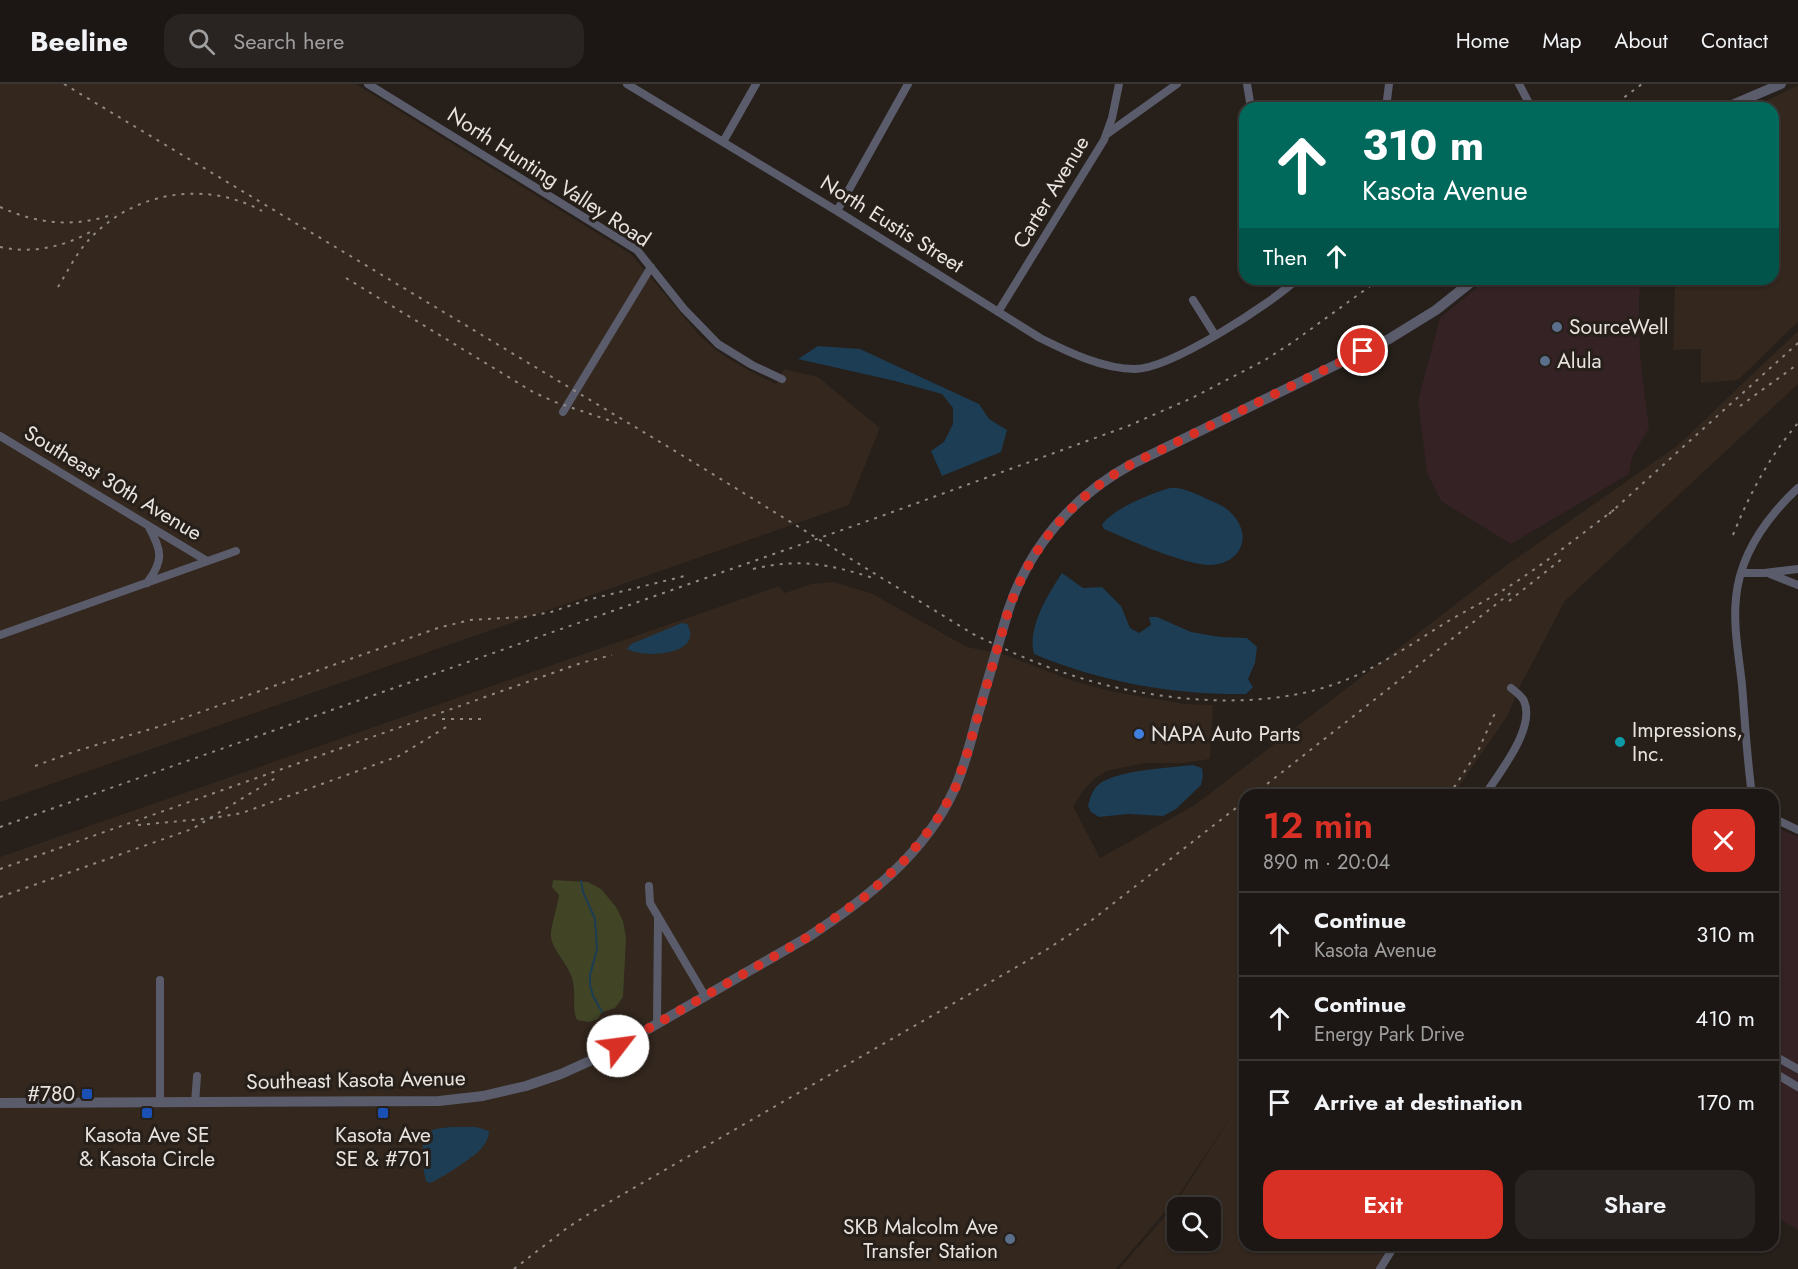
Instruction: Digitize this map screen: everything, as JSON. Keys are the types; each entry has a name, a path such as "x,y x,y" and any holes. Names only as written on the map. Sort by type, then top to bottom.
{"street":[{"name":"North Hunting Valley Road","path":"368,84 628,244 645,258 684,309 718,344 752,365 782,379"},
{"name":"North Eustis Street","path":"627,84 837,211 1040,338 1076,354 1114,367 1148,368 1215,335"},
{"path":"723,142 756,84"},
{"path":"837,211 908,84"},
{"name":"Carter Avenue","path":"998,312 1107,134 1119,84"},
{"path":"1107,134 1177,84"},
{"path":"1247,84 1250,102"},
{"path":"1387,102 1389,84"},
{"path":"1519,84 1528,102"},
{"path":"1739,102 1781,84"},
{"path":"563,411 651,267"},
{"path":"1193,300 1215,335 1269,303 1290,285"},
{"name":"Southeast Kasota Avenue","path":"0,1104 418,1102 483,1095 546,1080 603,1055 841,916 888,876 924,837 941,814 958,782 1012,598 1035,554 1067,512 1099,484 1126,467 1389,339 1436,310 1467,285"},
{"name":"Southeast 30th Avenue","path":"0,436 207,561"},
{"path":"1751,789 1736,601 1741,573 1750,551 1767,521 1798,488"},
{"path":"147,583 158,567 160,547 149,526"},
{"path":"0,635 236,551"},
{"path":"1741,573 1798,569"},
{"path":"1764,573 1798,585"},
{"path":"1489,789 1519,740 1526,722 1523,699 1510,688"},
{"path":"1779,821 1798,830"},
{"path":"649,885 650,903 658,919 705,996"},
{"path":"657,1023 658,919"},
{"path":"160,980 160,1103"},
{"path":"1779,1058 1798,1069"},
{"path":"195,1103 197,1076"},
{"path":"1779,1076 1798,1087"},
{"path":"1380,1269 1391,1251"}],"shaded area":[{"path":"0,84 356,84 631,254 700,336 720,353 776,384 784,369 818,377 880,428 849,505 0,802"},
{"path":"1798,85 1798,322 1738,380 1701,383 1701,349 1673,350 1675,285 1779,285 1779,102 1764,102"},
{"path":"1480,285 1640,285 1640,356 1649,428 1632,457 1629,474 1511,544 1441,501 1427,473 1418,400 1440,318"},
{"path":"1798,331 1798,384 1565,601 1518,690 1508,715 1457,789 1239,789 1239,1251 1391,1251 1379,1269 1119,1269 1167,1214 1167,1251 1221,1251 1221,1197 1179,1197 1232,1115 1177,1197 1167,1197 1167,1210 1116,1269 0,1269 0,857 779,586 785,593 811,584 834,582 873,594 967,647 1003,654 1068,679 1110,691 1185,704 1213,705 1210,759 1183,763 1145,763 1107,771 1095,778 1083,791 1073,806 1100,858 1195,805 1504,567 1677,446"},
{"path":"1779,829 1798,837 1798,1230 1779,1219"}],"green space":[{"path":"553,880 588,882 601,889 616,907 623,921 626,938 623,997 615,1008 602,1012 598,1019 589,1022 577,1020 572,978 552,941 552,928 559,895 552,887"}],"water":[{"path":"818,346 860,349 979,404 989,419 1007,430 1001,452 942,476 931,451 944,442 953,424 953,408 942,394 798,359"},
{"path":"1170,488 1182,489 1201,496 1229,511 1238,521 1242,531 1239,550 1233,557 1213,565 1189,562 1104,529 1102,525 1114,513 1143,498"},
{"path":"1062,573 1083,588 1102,587 1121,606 1130,628 1139,633 1151,625 1149,617 1157,617 1191,632 1220,637 1247,638 1257,647 1255,663 1248,679 1253,687 1246,694 1219,694 1138,685 1085,672 1034,654 1033,633 1036,622 1045,601"},
{"path":"682,623 687,624 690,634 688,642 681,648 659,654 646,654 627,649 631,644"},
{"path":"1193,765 1202,768 1201,785 1176,809 1163,816 1128,814 1099,817 1091,812 1088,806 1094,790 1106,780 1143,770"},
{"path":"476,1127 489,1131 489,1134 478,1152 429,1183 426,1181 423,1163 425,1137 432,1130"}],"waterway":[{"path":"581,881 583,892 595,919 597,949 590,975 590,985 602,1012"}],"railway":[{"path":"64,84 680,454 973,634 1048,667 1103,684 1167,696 1200,700 1233,700 1265,699 1296,694 1342,682 1373,667 1505,589 1615,509"},
{"path":"1618,102 1642,84"},
{"path":"58,287 82,248 100,229 120,214 142,203 166,196 215,195 239,201 262,211"},
{"path":"0,207 28,217 56,222 85,221 114,214"},
{"path":"0,247 24,250 48,248 92,231"},
{"path":"346,278 533,392 617,423"},
{"path":"0,827 876,518 1128,426 1192,398 1265,360 1372,285"},
{"path":"1609,514 1798,343"},
{"path":"1740,406 1798,364"},
{"path":"1733,535 1761,476 1798,423"},
{"path":"1509,601 1563,558"},
{"path":"753,569 785,564 813,564 873,578"},
{"path":"35,766 76,751 161,726 438,628 470,620 524,617 551,612 587,600 689,575"},
{"path":"1261,789 1513,591"},
{"path":"0,869 581,663 612,655"},
{"path":"1453,789 1478,751 1495,713"},
{"path":"442,719 484,719"},
{"path":"138,825 242,813 399,756 451,724"},
{"path":"0,897 192,829 279,776"},
{"path":"514,1269 567,1228 592,1212 1046,950 1092,920 1239,806"}],"place":[{"name":"SourceWell","path":"1557,327"},
{"name":"Alula","path":"1545,361"},
{"name":"NAPA Auto Parts","path":"1139,734"},
{"name":"Impressions, Inc.","path":"1620,742"},
{"name":"#780","path":"87,1094"},
{"name":"Kasota Ave SE & Kasota Circle","path":"147,1113"},
{"name":"Kasota Ave SE & #701","path":"383,1113"},
{"name":"SKB Malcolm Ave Transfer Station","path":"1010,1239"}],"route":[{"path":"618,1046 841,916 906,859 941,814 955,789 1012,598 1030,560 1067,512 1099,484 1132,464 1363,351"}]}
